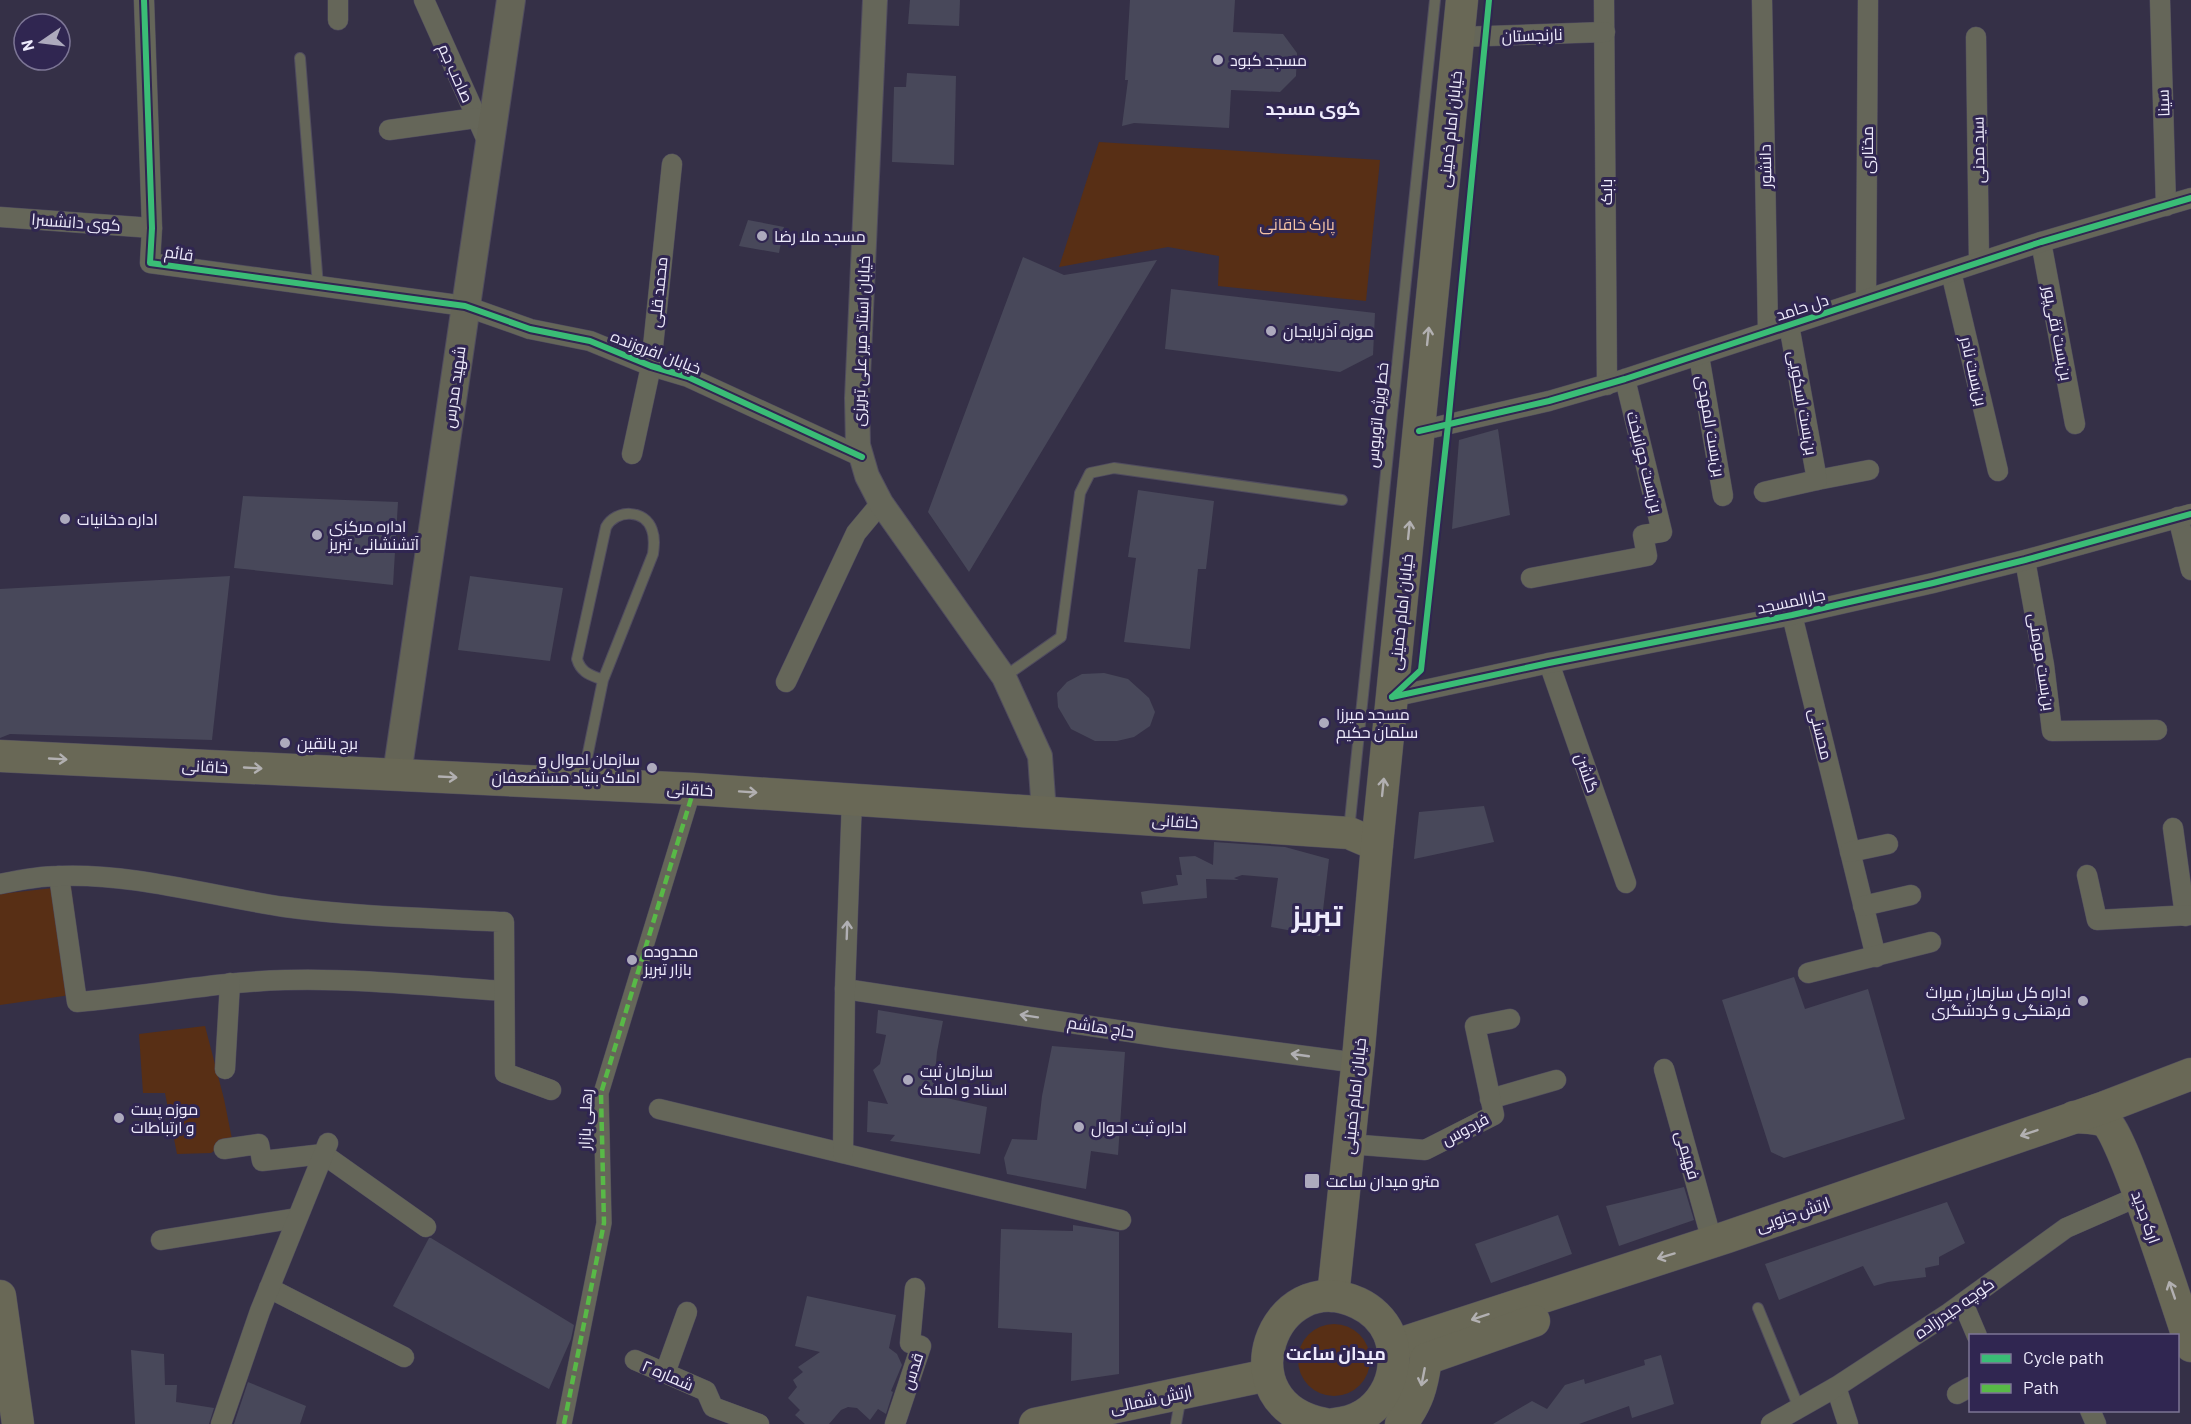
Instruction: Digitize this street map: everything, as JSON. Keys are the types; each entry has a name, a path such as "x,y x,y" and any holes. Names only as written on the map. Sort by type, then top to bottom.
{"main road":[{"name":"شهید مدرس","path":"397,774 511,0"},
{"name":"خیابان امام خمینی","path":"1333,1296 1358,1063 1363,839 1392,697 1462,0"},
{"name":"خاقانی","path":"0,756 694,789 1044,812 1363,839"},
{"name":"ارتش جنوبی","path":"1393,1346 1712,1241 2074,1117 2191,1074"},
{"path":"2114,1132 2123,1113 2129,1108 2191,1088"},
{"path":"2074,1117 2095,1118 2108,1123 2114,1132"},
{"name":"ارک جدید","path":"2114,1132 2139,1196 2191,1346"},
{"path":"1401,1424 1413,1408 1422,1383 1426,1359 1590,1301 1633,1266"},
{"path":"0,1296 18,1424"},
{"path":"1333,1296 1349,1299 1365,1306 1378,1316 1393,1346 1395,1362 1392,1379 1385,1394 1374,1407 1346,1423 1312,1422 1297,1415 1284,1404 1274,1390 1268,1375 1266,1358 1269,1341 1276,1326 1287,1313 1301,1303 1316,1298 1333,1296"},
{"name":"ارتش شمالی","path":"1035,1424 1268,1375"}],"street":[{"name":"قائم","path":"144,0 152,228 150,263 465,306"},
{"path":"338,0 338,20"},
{"name":"صاحب جم","path":"424,0 489,145"},
{"name":"خیابان استاد میر علی تبریزی","path":"875,0 857,398 858,445 867,476 881,502 1004,677 1040,756 1044,812"},
{"name":"بابک","path":"1604,0 1616,382"},
{"name":"دانشور","path":"1762,0 1768,332"},
{"name":"مختاری","path":"1866,299 1868,0"},
{"name":"سینا","path":"2160,0 2166,206"},
{"name":"نارنجستان","path":"1459,37 1605,32"},
{"name":"سید مدنی","path":"1976,37 1979,262"},
{"path":"389,130 476,118"},
{"name":"محمد قلی","path":"632,454 651,366 672,164"},
{"name":"دل حامد","path":"1419,431 1498,414 1616,382 2041,242 2191,198"},
{"name":"کوی دانشسرا","path":"0,217 152,228"},
{"name":"بن‌بست تقی‌پور","path":"2041,242 2075,424"},
{"name":"بن‌بست نادر","path":"1951,272 1998,471"},
{"name":"خیابان افروزنده","path":"465,306 530,329 591,341 651,366 688,377 862,457"},
{"name":"بن‌بست اسکویی","path":"1789,325 1817,480"},
{"name":"بن‌بست المهدی","path":"1699,356 1723,496"},
{"name":"بن‌بست جوانبخت","path":"1531,578 1647,556 1643,536 1662,532 1616,382"},
{"path":"1764,492 1869,470"},
{"path":"786,682 856,533 881,502"},
{"path":"2185,516 2191,570"},
{"name":"جارالمسجد","path":"1392,697 1792,615 2025,560 2185,516"},
{"name":"بن‌بست مومنی","path":"2025,560 2044,665 2052,731 2157,730"},
{"name":"محسنی","path":"1792,615 1876,957"},
{"name":"گلشن","path":"1549,663 1626,883"},
{"name":"رهلی بازار","path":"564,1424 604,1223 601,1093 694,789"},
{"path":"843,1153 845,989 852,799"},
{"path":"2087,875 2097,920 2188,916 2173,828"},
{"path":"1850,852 1888,844"},
{"path":"59,876 77,1002 125,998 230,983 326,979 504,991"},
{"path":"0,884 59,876 126,879 325,911 504,922 505,1073 552,1090"},
{"path":"1863,906 1911,895"},
{"path":"1808,973 1931,942"},
{"path":"225,1069 230,983"},
{"name":"حاج هاشم","path":"845,989 1358,1063"},
{"name":"فردوس","path":"1349,1144 1425,1150 1494,1115 1475,1026 1510,1019"},
{"name":"فهیمی","path":"1664,1069 1712,1241"},
{"path":"1490,1099 1556,1080"},
{"path":"659,1109 1121,1220"},
{"path":"224,1149 259,1144 262,1161 325,1149 426,1227"},
{"path":"221,1424 269,1288 325,1149"},
{"name":"کوچه حیدرزاده","path":"1771,1424 1836,1387 1964,1303 2066,1228 2139,1196"},
{"path":"161,1240 297,1218"},
{"path":"269,1288 405,1357"},
{"name":"قدس","path":"895,1424 921,1346 910,1343 915,1288"},
{"path":"1964,1303 1977,1334"},
{"path":"665,1373 687,1312"},
{"name":"شماره ۲","path":"635,1360 706,1391 713,1407 759,1424"},
{"path":"1836,1387 1848,1424"}],"lane":[{"name":"خط ویژه اتوبوس","path":"1363,839 1435,0"},
{"path":"300,58 318,286"},
{"path":"1004,677 1061,637 1080,493 1090,473 1114,468 1342,500"},
{"path":"582,783 603,680 653,554 652,527 644,519 631,513 612,518 606,527 577,659 579,668 583,672 603,680"},
{"path":"1758,1308 1799,1408"},
{"path":"1176,1424 1182,1393"}],"green space":[{"name":"پارک خاقانی","path":"1099,142 1380,160 1366,301 1218,286 1219,256 1168,247 1059,267"},
{"path":"71,886 85,993 0,1005 0,894"},
{"path":"205,1026 232,1139 211,1153 177,1154 165,1093 143,1093 139,1034"},
{"path":"1341,1324 1360,1334 1368,1346 1370,1360 1368,1374 1360,1386 1348,1394 1327,1396 1308,1386 1300,1374 1298,1353 1308,1334 1320,1326"}],"building":[{"path":"910,0 960,0 959,26 908,24"},
{"name":"مسجد کبود","path":"1130,0 1235,0 1233,32 1283,34 1297,53 1296,76 1280,92 1231,90 1229,128 1134,123 1122,126 1128,80 1125,80"},
{"path":"907,73 956,76 954,165 892,162 894,87 906,87"},
{"name":"مسجد ملا رضا","path":"748,220 784,227 779,253 739,246"},
{"path":"1023,257 1064,275 1157,260 969,572 928,512"},
{"name":"موزه آذربایجان","path":"1171,289 1375,313 1373,355 1340,372 1165,349"},
{"path":"1498,429 1510,515 1452,529 1459,440"},
{"path":"1138,490 1214,501 1206,569 1198,569 1190,649 1124,642 1136,558 1128,557"},
{"name":"اداره مرکزی آتشنشانی تبریز","path":"243,496 398,502 393,585 234,568"},
{"path":"230,576 212,740 10,734 0,738 0,589"},
{"path":"470,576 563,588 550,661 458,650"},
{"path":"1104,673 1128,679 1149,698 1155,712 1150,726 1134,737 1117,741 1095,741 1071,729 1058,707 1057,693 1067,682 1082,674"},
{"path":"1484,806 1494,842 1414,859 1419,812"},
{"path":"1214,842 1285,847 1329,859 1320,936 1271,927 1278,878 1242,875 1234,878 1239,880 1206,879 1207,898 1143,904 1141,892 1178,885 1176,875 1182,875 1179,857 1195,856 1213,865"},
{"path":"1794,977 1805,1009 1868,989 1905,1119 1784,1158 1771,1152 1722,1000"},
{"name":"سازمان ثبت اسناد و املاک","path":"878,1010 943,1021 933,1095 987,1107 980,1154 890,1141 895,1135 867,1132 868,1101 888,1104 873,1070 880,1064 886,1035 876,1033"},
{"name":"اداره ثبت احوال","path":"1052,1046 1125,1052 1118,1155 1091,1151 1086,1189 1007,1174 1004,1158 1012,1139 1037,1140 1042,1096"},
{"path":"1684,1187 1694,1220 1619,1246 1606,1206"},
{"path":"1947,1202 1965,1243 1939,1257 1939,1265 1925,1268 1926,1277 1874,1286 1863,1266 1779,1300 1765,1264"},
{"path":"1558,1215 1572,1254 1491,1283 1475,1244"},
{"path":"1073,1225 1119,1232 1119,1374 1071,1381 1072,1333 998,1328 1001,1229 1073,1231"},
{"path":"429,1238 574,1325 571,1339 549,1389 393,1306"},
{"path":"807,1296 896,1315 889,1348 897,1354 902,1365 891,1391 893,1392 886,1414 878,1409 870,1420 857,1408 848,1407 841,1410 829,1424 805,1424 795,1415 800,1410 788,1398 797,1387 793,1380 803,1372 798,1367 820,1352 795,1346"},
{"path":"131,1350 164,1354 165,1385 177,1385 176,1402 214,1408 209,1424 135,1424"},
{"path":"1661,1355 1674,1404 1632,1418 1629,1406 1579,1424 1493,1424 1532,1401 1547,1409 1565,1385 1584,1379 1585,1384 1645,1365 1644,1360"},
{"path":"248,1382 306,1406 300,1424 234,1424"}],"marked path":[{"path":"564,1424 604,1223 601,1093 694,789"}],"cycle path":[{"path":"144,0 152,228 150,263 465,306 530,329 590,341 651,366 688,377 862,457"},
{"path":"1392,697 1421,670 1448,425 1489,0"},
{"path":"1419,431 1549,401 1625,379 2041,242 2191,198"},
{"path":"1392,697 1792,615 1933,583 2191,514"}],"place":[{"name":"مسجد کبود","path":"1218,60"},
{"name":"مسجد ملا رضا","path":"762,236"},
{"name":"موزه آذربایجان","path":"1271,331"},
{"name":"اداره دخانیات","path":"65,519"},
{"name":"اداره مرکزی آتشنشانی تبریز","path":"317,535"},
{"name":"مسجد میرزا سلمان حکیم","path":"1324,723"},
{"name":"برج یانقین","path":"285,743"},
{"name":"سازمان اموال و املاک بنیاد مستضعفان","path":"652,768"},
{"name":"محدوده بازار تبریز","path":"632,960"},
{"name":"اداره کل سازمان میراث فرهنگی و گردشگری","path":"2083,1001"},
{"name":"سازمان ثبت اسناد و املاک","path":"908,1080"},
{"name":"موزه پست و ارتباطات","path":"119,1118"},
{"name":"اداره ثبت احوال","path":"1079,1127"},
{"name":"مترو میدان ساعت","path":"1312,1181"}],"district":[{"name":"گوی مسجد","path":"1313,109"},
{"name":"تبریز","path":"1317,916"},
{"name":"میدان ساعت","path":"1336,1354"}]}
